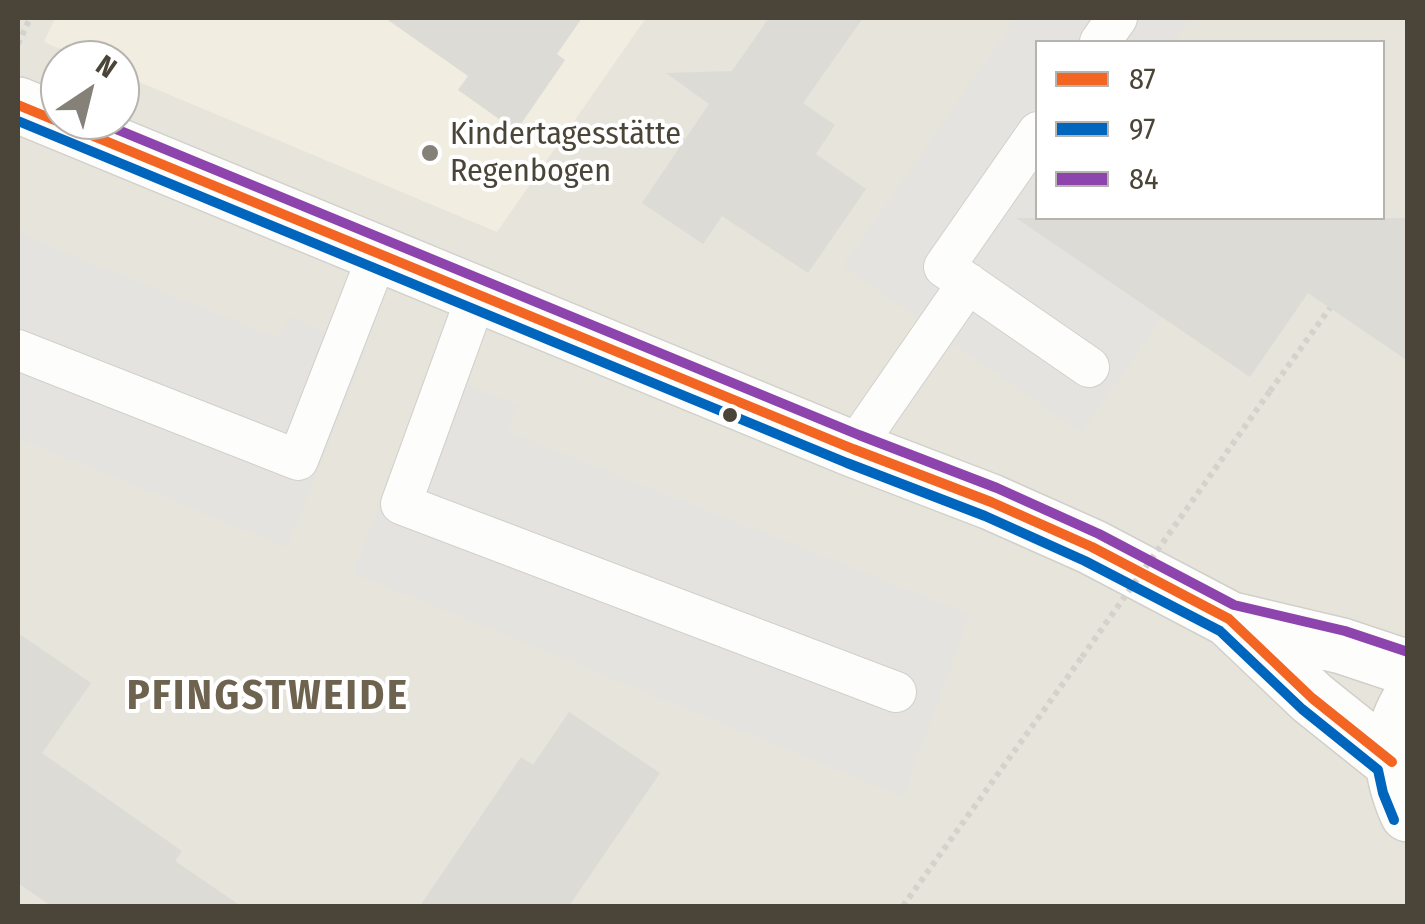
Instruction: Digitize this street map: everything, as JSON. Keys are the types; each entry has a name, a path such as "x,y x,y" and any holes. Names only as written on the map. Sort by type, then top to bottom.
{"street":[{"path":"18,105 853,449 991,502 1092,547 1229,619 1342,646 1408,668"},
{"path":"1229,619 1312,698 1392,762"},
{"path":"1408,703 1393,738 1392,762 1408,814"}],"lane":[{"path":"1101,40 1117,18"},
{"path":"1035,136 944,267 1089,367"},
{"path":"18,350 298,460 378,254"},
{"path":"853,449 968,283"},
{"path":"477,295 401,504 896,692"}],"path":[{"path":"18,46 30,18"},
{"path":"903,906 1330,308"}],"shaded area":[{"path":"18,18 1407,18 1407,906 18,906"},
{"name":"Kindertagesstätte Regenbogen","path":"55,18 646,18 497,232 140,82 140,40 45,40"},
{"path":"1016,18 1190,18 1174,40 1035,40 1035,220 1052,220 1042,235 1162,317 1081,433 843,266"},
{"path":"18,233 279,338 289,317 367,349 287,547 18,438"},
{"path":"431,371 518,405 508,432 970,614 903,797 353,573"}],"building":[{"path":"385,18 582,18 557,54 565,60 516,131 458,90 468,76"},
{"path":"769,18 863,18 803,103 835,125 816,154 866,189 808,273 722,216 703,244 642,203 709,104 666,73 732,71"},
{"path":"1016,218 1408,218 1408,361 1308,293 1250,377"},
{"path":"18,633 91,683 42,753 182,851 175,861 241,906 51,906 18,883"},
{"path":"569,712 660,773 569,906 420,906 521,757 533,765"}],"transit line":[{"name":"87","path":"18,105 853,449 991,502 1092,547 1229,619 1312,698 1392,762"},
{"name":"97","path":"18,121 847,463 985,516 1085,561 1220,631 1302,709 1378,770 1394,820"},
{"name":"84","path":"140,139 997,488 1099,534 1234,605 1345,631 1408,652"}],"place":[{"name":"Kindertagesstätte Regenbogen","path":"430,153"}],"district":[{"name":"PFINGSTWEIDE","path":"268,697"}]}
